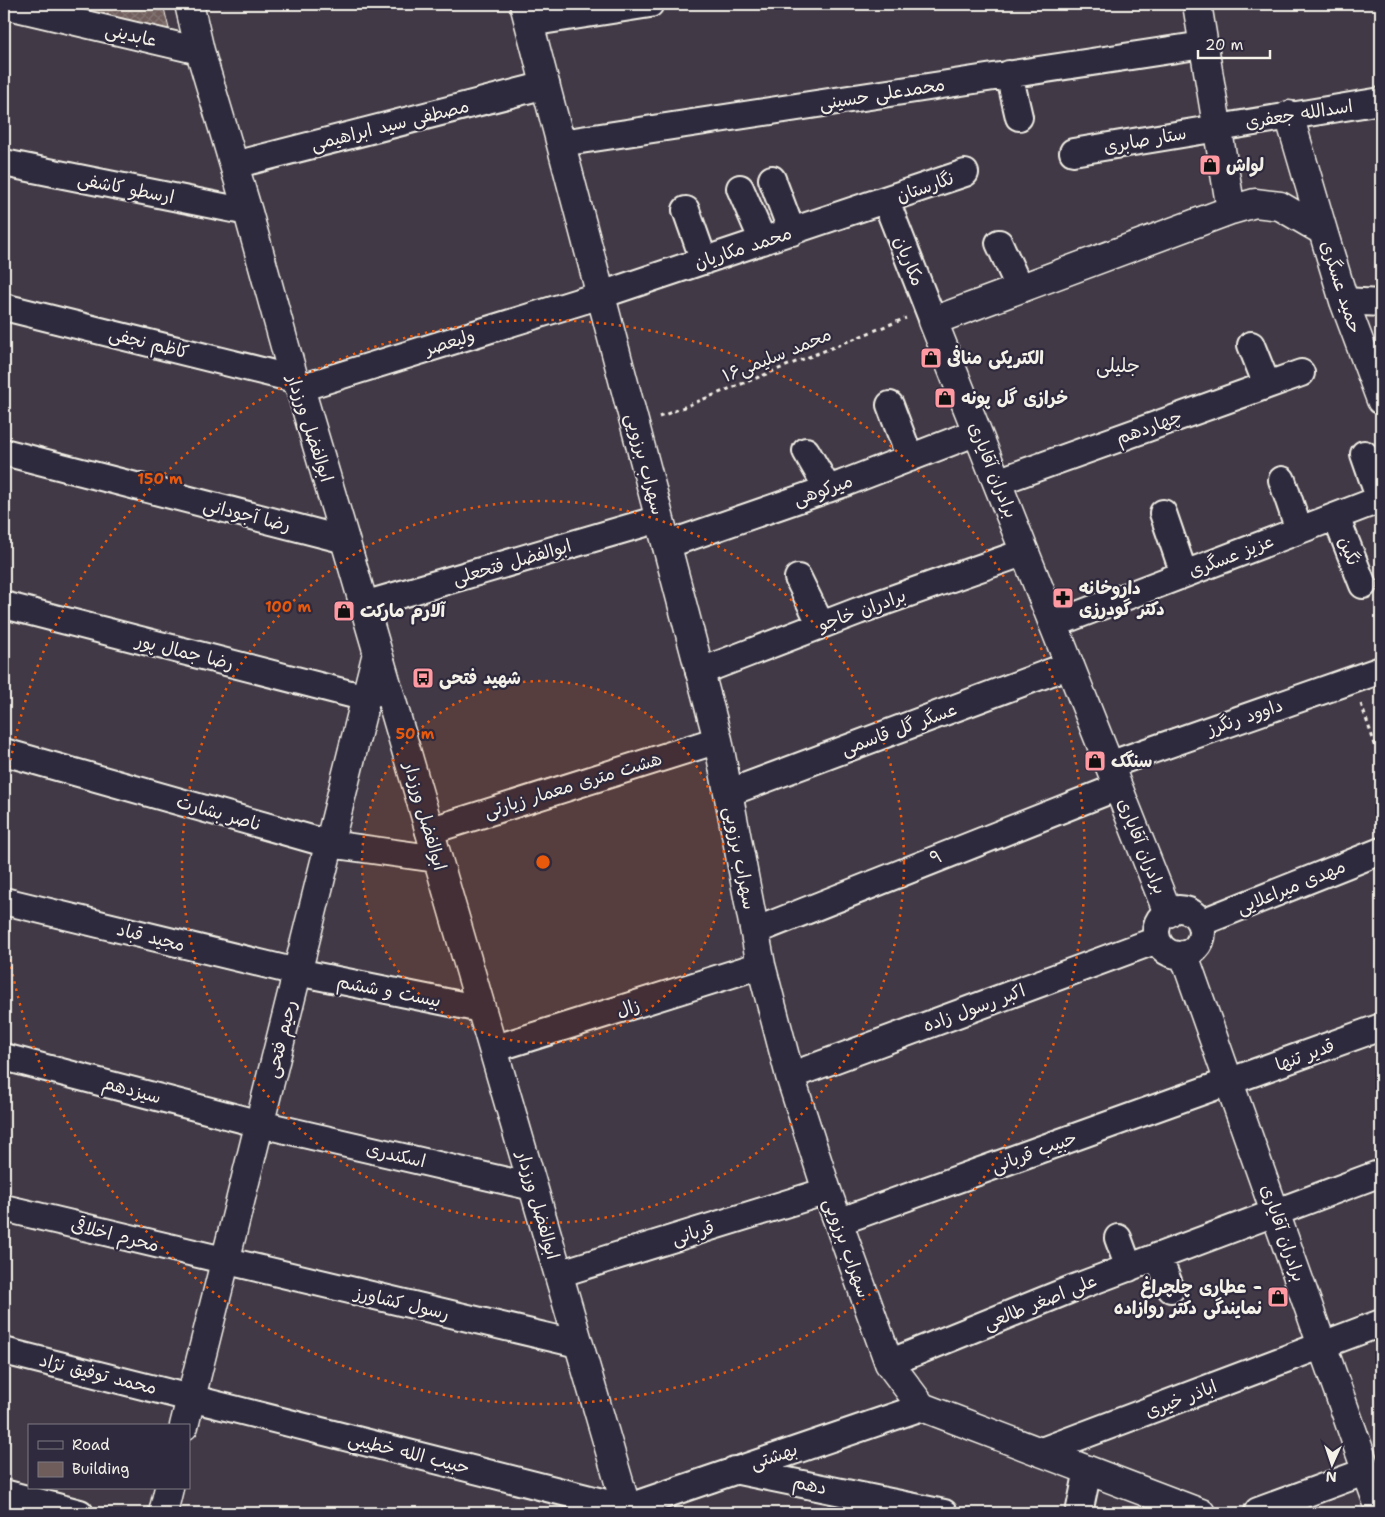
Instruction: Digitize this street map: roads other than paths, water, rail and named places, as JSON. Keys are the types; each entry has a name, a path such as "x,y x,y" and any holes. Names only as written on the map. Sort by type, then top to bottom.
{"street":[{"name":"ابوالفضل ورزدار","path":"189,4 200,51 297,384 378,652 627,1510"},
{"path":"527,14 650,4"},
{"path":"931,315 1020,289 1230,210 1197,4"},
{"name":"عابدینی","path":"4,5 200,51"},
{"name":"سهراب برزویی","path":"527,14 718,740 762,965 790,1076 827,1191 889,1363 922,1407"},
{"name":"محمدعلی حسینی","path":"561,143 1204,45"},
{"path":"1009,74 1020,117"},
{"name":"مصطفی سید ابراهیمی","path":"234,165 546,85"},
{"name":"اسدالله جعفری","path":"1217,127 1381,101"},
{"name":"حمید عسگری","path":"1289,115 1344,301 1381,400"},
{"name":"ستار صابری","path":"1073,152 1217,127"},
{"name":"ارسطو کاشفی","path":"4,163 248,212"},
{"name":"نگارستان","path":"886,201 965,173"},
{"path":"772,179 792,232"},
{"path":"740,188 763,242"},
{"name":"محمد مکاریان","path":"601,295 886,201"},
{"name":"مکاریان","path":"886,201 931,315"},
{"name":"حمید عسگری","path":"1230,210 1255,203 1280,206 1323,231"},
{"path":"686,210 704,261"},
{"path":"1000,243 1020,289"},
{"name":"ولیعصر","path":"297,384 601,295"},
{"path":"1344,301 1381,303"},
{"name":"کاظم نجفی","path":"4,306 297,384"},
{"name":"برادران آقایاری","path":"931,315 1168,912"},
{"path":"1251,345 1267,385"},
{"name":"چهاردهم","path":"997,482 1301,373"},
{"path":"890,406 910,458"},
{"name":"میرکوهی","path":"666,545 828,489 978,432"},
{"path":"806,451 828,489"},
{"name":"رضا آجودانی","path":"4,452 345,540"},
{"path":"1364,454 1381,500"},
{"path":"1282,480 1299,530"},
{"name":"عزیز عسگری","path":"1054,624 1381,500"},
{"path":"1163,513 1184,574"},
{"name":"نگین","path":"1336,517 1363,585"},
{"name":"ابوالفضل فتحعلی","path":"364,606 659,519"},
{"name":"برادران خاجو","path":"700,672 820,625 1025,552"},
{"path":"798,578 820,625"},
{"name":"رضا جمال پور","path":"4,606 366,698"},
{"name":"رحیم فتحی","path":"184,1424 378,652"},
{"name":"عسگر گل قاسمی","path":"728,793 1070,665"},
{"name":"داوود رنگرز","path":"1114,776 1381,670"},
{"name":"هشت متری معمار زیارتی","path":"429,830 718,740"},
{"name":"ناصر بشارت","path":"4,752 329,844 438,860"},
{"name":"۹","path":"755,931 1114,776"},
{"name":"مهدی میراعلایی","path":"1200,924 1381,851"},
{"name":"مجید قباد","path":"4,901 298,972"},
{"path":"1175,910 1190,912 1200,924 1202,930 1199,943 1196,948 1184,955 1177,955 1165,950 1157,940 1158,924 1168,912 1175,910"},
{"name":"اکبر رسول زاده","path":"790,1076 1157,940"},
{"name":"برادران آقایاری","path":"1184,955 1381,1512"},
{"name":"زال","path":"493,1049 762,965"},
{"name":"بیست و ششم","path":"298,972 481,1010"},
{"name":"قدیر تنها","path":"1229,1082 1381,1027"},
{"name":"سیزدهم","path":"4,1057 260,1124"},
{"name":"حبیب قربانی","path":"838,1222 1229,1082"},
{"name":"اسکندری","path":"260,1124 533,1187"},
{"name":"علی اصغر طالعی","path":"889,1363 1158,1256 1381,1173"},
{"name":"قربانی","path":"558,1274 827,1191"},
{"name":"محرم اخلاقی","path":"4,1208 225,1262"},
{"path":"1118,1238 1129,1268"},
{"path":"1158,1256 1171,1289"},
{"name":"رسول کشاورز","path":"225,1262 578,1344"},
{"name":"اباذر خیری","path":"1039,1452 1381,1323"},
{"name":"محمد توفیق ‌نژاد","path":"4,1351 191,1398"},
{"name":"حبیب‌ الله خطیبی","path":"191,1398 627,1510"},
{"path":"922,1407 1201,1513"},
{"name":"بهشتی","path":"627,1510 734,1470 922,1407"},
{"name":"دهم","path":"734,1470 944,1513"},
{"path":"1079,1513 1088,1470"},
{"path":"1258,1511 1367,1470"},
{"path":"163,1513 169,1490"},
{"path":"4,1493 80,1513"}],"place":[{"name":"لواش","path":"1210,165"},
{"name":"الکتریکی منافی","path":"931,358"},
{"name":"خرازی گل پونه","path":"945,398"},
{"name":"داروخانه دکتر گودرزی","path":"1063,598"},
{"name":"آلارم مارکت","path":"344,611"},
{"name":"شهید فتحی","path":"423,678"},
{"name":"سنگک","path":"1095,761"},
{"name":"عطاری چلچراغ - نمایندگی دکتر روازاده","path":"1278,1297"}],"district":[{"name":"جلیلی","path":"1118,365"}]}
